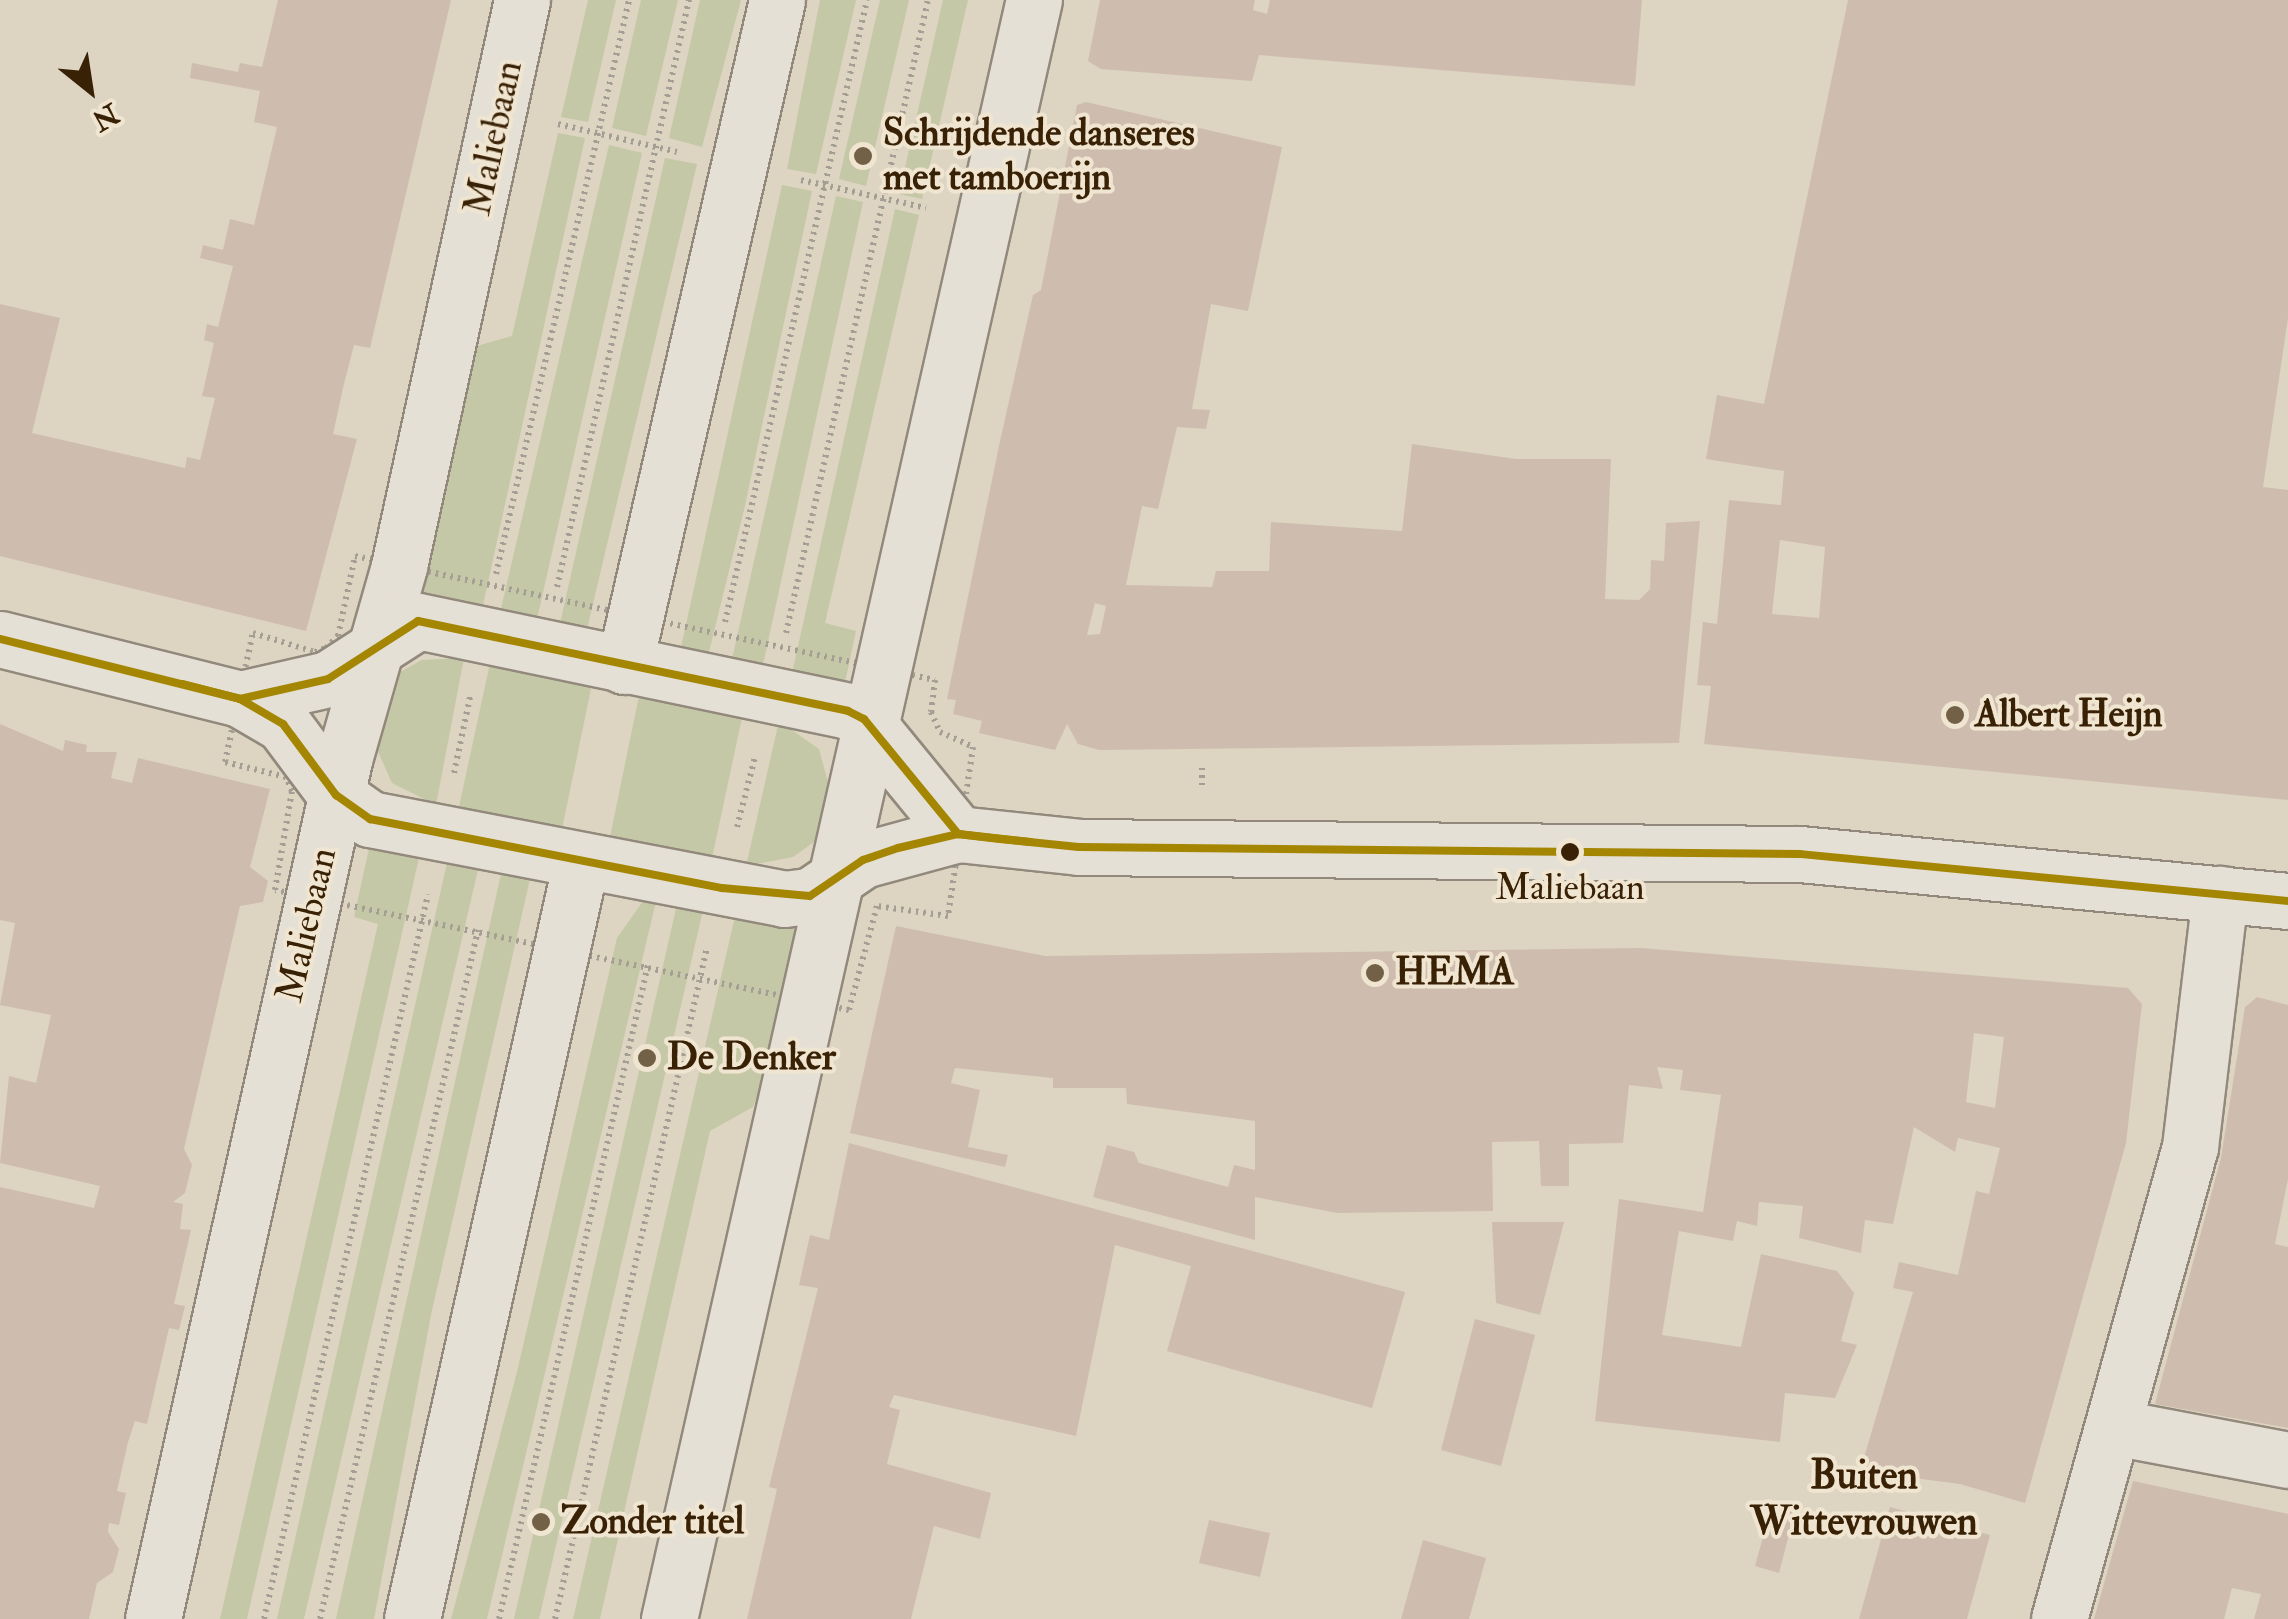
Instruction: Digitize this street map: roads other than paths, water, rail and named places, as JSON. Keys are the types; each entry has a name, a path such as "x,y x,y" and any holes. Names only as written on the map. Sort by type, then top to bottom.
{"street":[{"name":"Maliebaan","path":"153,1619 336,796 382,638 522,0"},
{"path":"624,666 777,0"},
{"path":"669,1619 874,730 1034,0"},
{"path":"240,699 328,679 382,638 418,621 848,711 874,730 918,794 958,834"},
{"path":"0,639 240,699 284,724 336,796 370,819 784,900 837,881 863,860 958,834 1079,847 1800,854 2288,901"},
{"path":"412,1619 581,862"},
{"path":"2060,1619 2190,1147 2220,894"},
{"path":"2114,1426 2288,1460"}],"place":[{"name":"Schrijdende danseres met tamboerijn","path":"863,156"},
{"name":"Albert Heijn","path":"1955,715"},
{"name":"Maliebaan","path":"1570,852"},
{"name":"HEMA","path":"1375,973"},
{"name":"De Denker","path":"647,1058"},
{"name":"Zonder titel","path":"541,1522"}],"district":[{"name":"Buiten Wittevrouwen","path":"1864,1499"}]}
